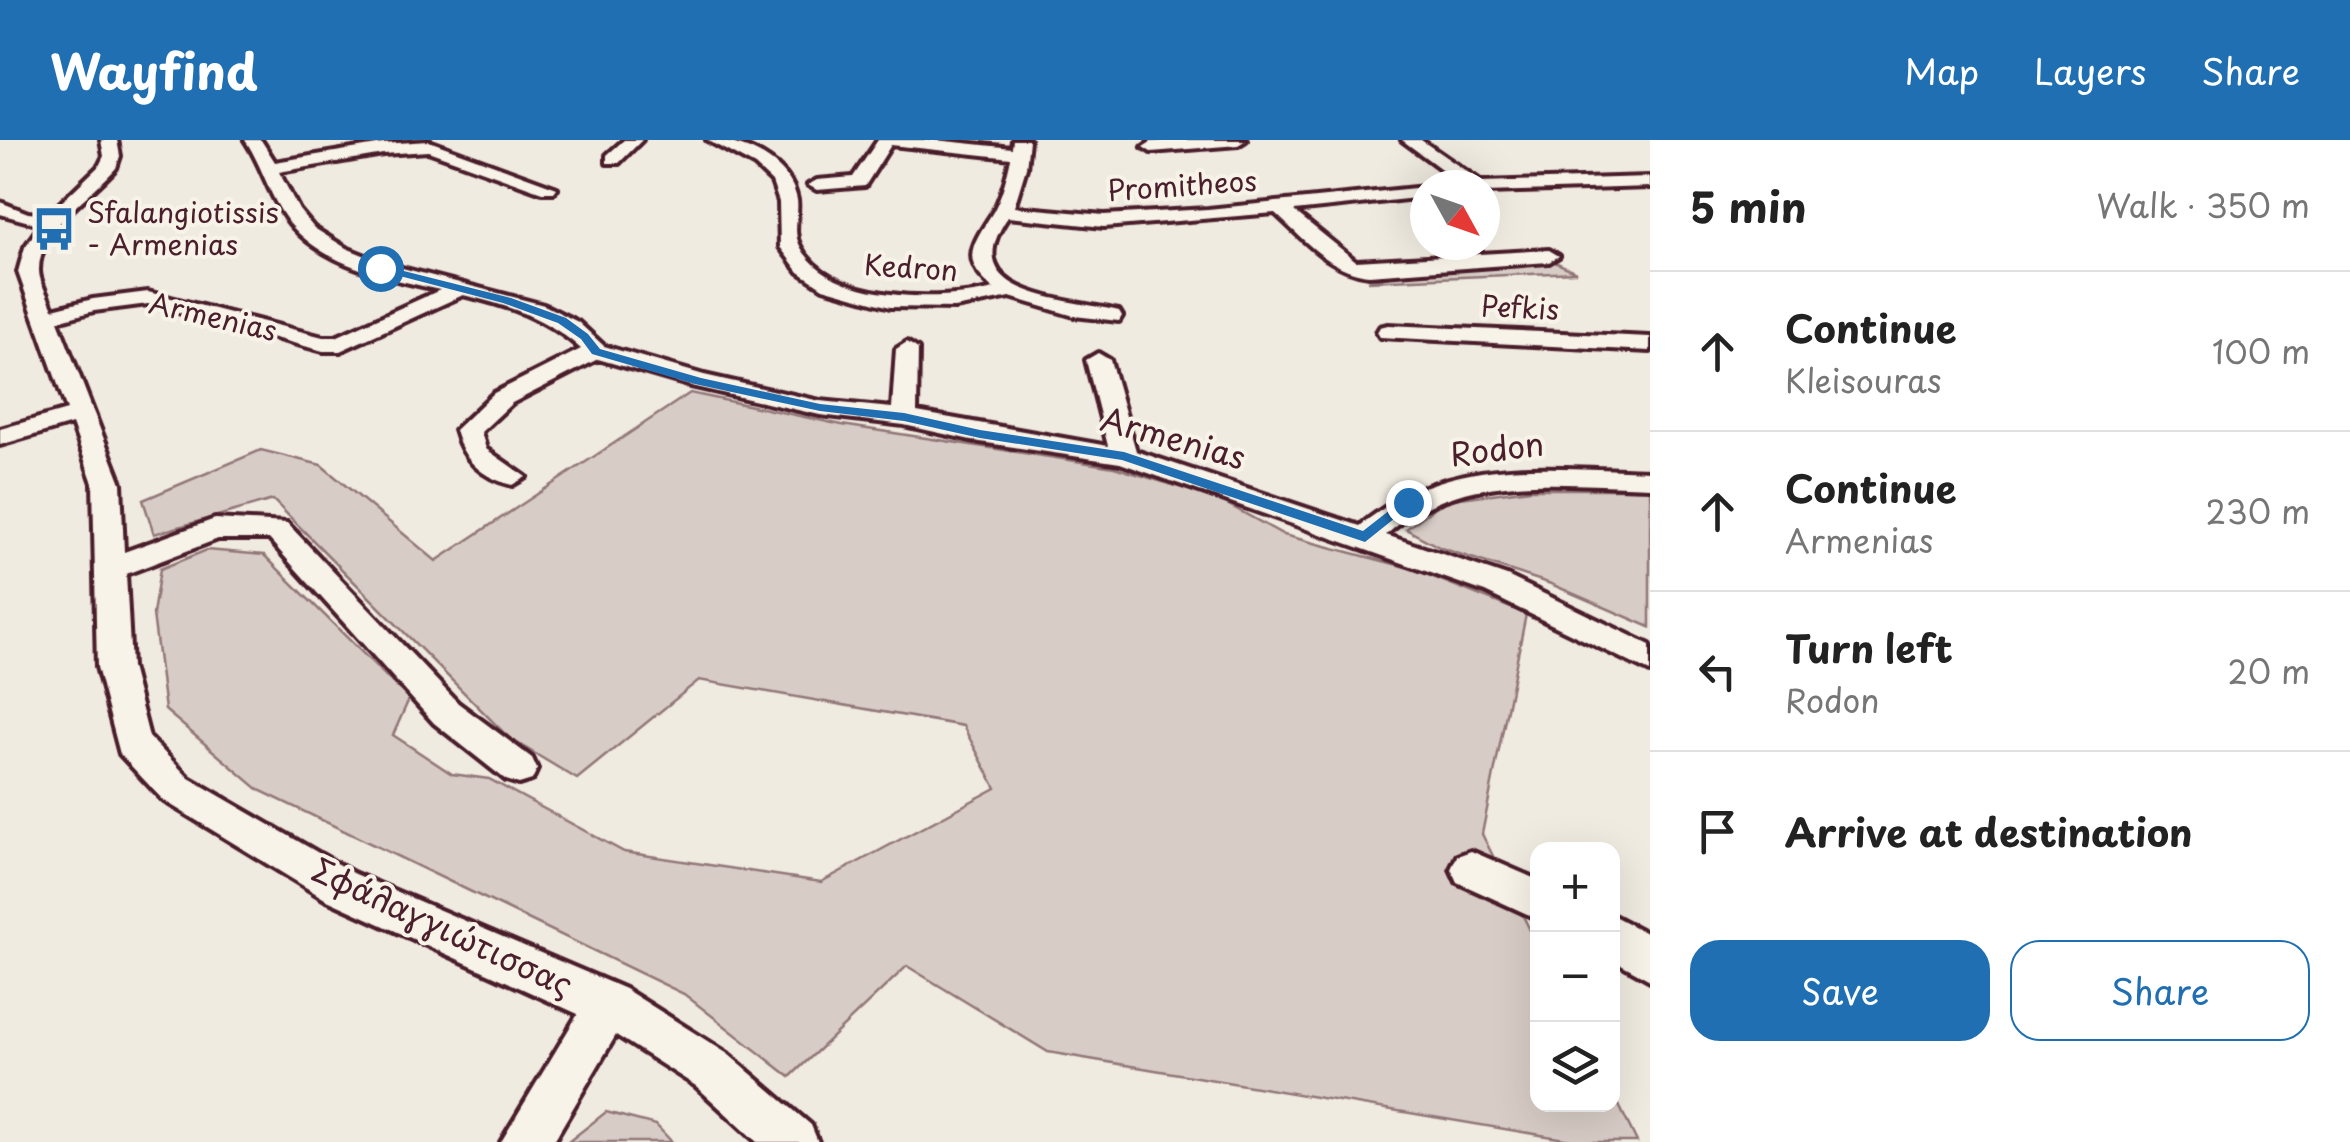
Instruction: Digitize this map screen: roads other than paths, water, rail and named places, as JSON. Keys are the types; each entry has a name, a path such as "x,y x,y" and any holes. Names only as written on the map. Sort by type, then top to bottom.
{"street":[{"name":"Σφάλαγγιώτισσας","path":"109,140 112,156 107,168 52,221 35,247 28,272 108,483 114,667 133,744 176,789 339,886 608,1005 712,1070 794,1142"},
{"path":"253,140 272,168 277,191 309,233 380,268 507,300 562,321 584,336 596,351 502,398 468,430 474,454 512,477"},
{"path":"613,158 634,140"},
{"name":"Kedron","path":"715,140 741,150 771,171 788,196 788,243 804,268 832,286 872,298 920,301 983,300 1010,291"},
{"path":"817,185 859,182 888,140 1021,147 1003,211 982,242 982,263 998,284 1010,291 1060,308 1111,316"},
{"path":"1151,147 1238,140"},
{"path":"1410,140 1453,170"},
{"path":"272,168 382,149 429,146 548,188"},
{"path":"1500,186 1650,182"},
{"name":"Promitheos","path":"1003,211 1104,220 1208,215 1410,193"},
{"path":"1278,206 1351,267 1549,256"},
{"path":"0,207 24,218 52,221"},
{"name":"Armenias","path":"45,318 93,304 148,298 322,344 351,340 456,290"},
{"name":"Pefkis","path":"1388,332 1650,344"},
{"path":"904,417 907,350"},
{"name":"Armenias","path":"596,351 699,381 820,408 904,417 980,434 1124,456 1496,584 1650,659"},
{"path":"1098,360 1124,456"},
{"path":"0,437 83,413"},
{"name":"Rodon","path":"1365,537 1408,502 1460,484 1532,477 1650,479"},
{"path":"113,567 215,529 277,530 446,713 519,770"},
{"path":"1471,869 1530,896"},
{"path":"1620,940 1650,959"},
{"path":"525,1142 608,1005"}],"place":[{"name":"Sfalangiotissis - Armenias","path":"54,229"}]}
